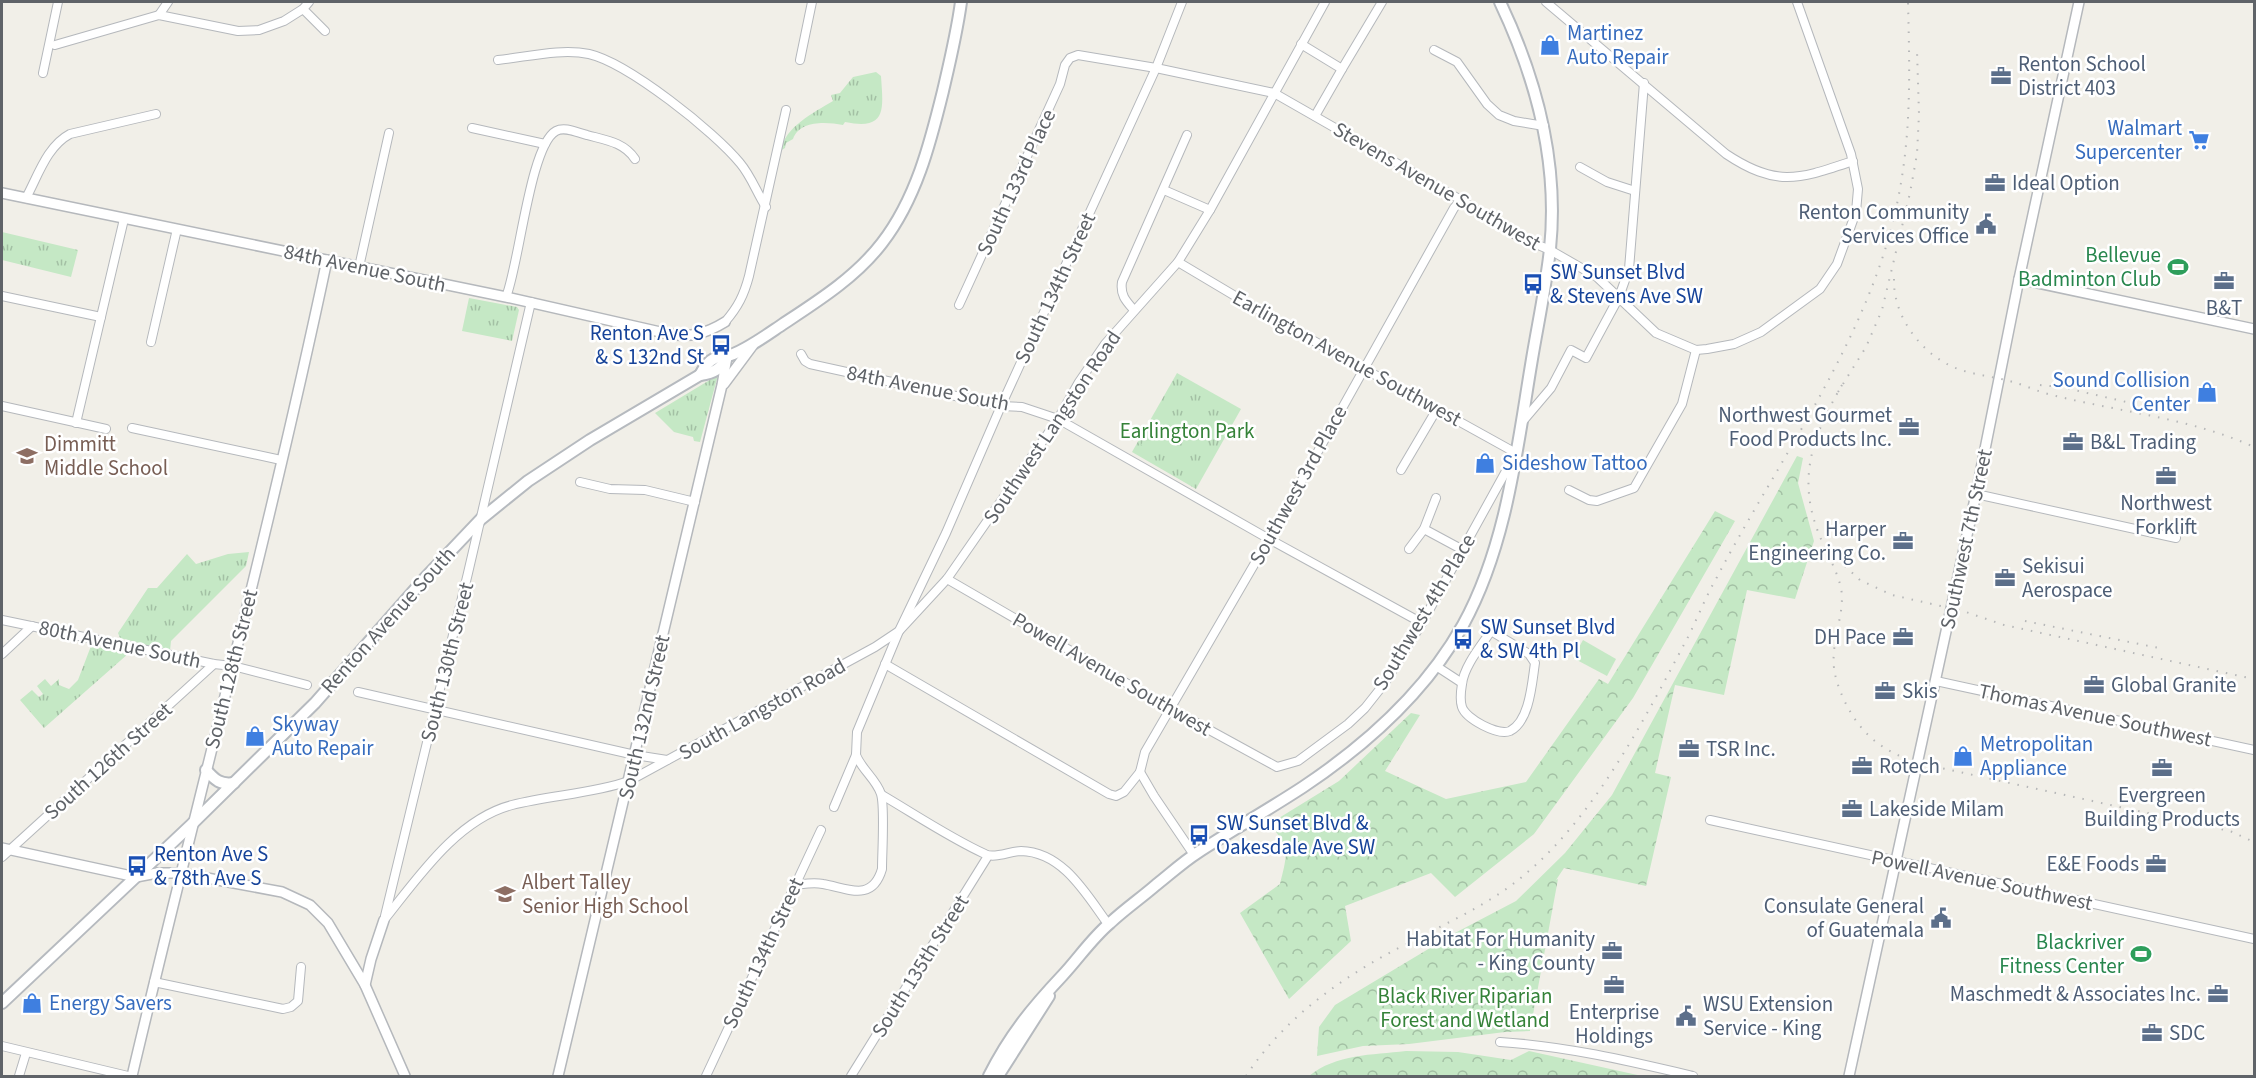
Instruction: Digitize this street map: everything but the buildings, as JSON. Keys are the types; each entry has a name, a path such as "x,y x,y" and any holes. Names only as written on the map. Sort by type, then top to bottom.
{"main road":[{"name":"Renton Avenue South","path":"2,1003 191,825 315,703 425,578 481,519 528,481 590,440 700,375 721,368 727,357 818,302 858,269 882,244 910,195 923,164 957,31 960,2"},
{"path":"989,1077 1016,1030 1038,1000 1108,924 1194,855 1306,785 1367,738 1408,700 1436,666 1475,601 1502,518 1516,453 1550,250 1552,188 1544,126 1525,57 1500,2"},
{"path":"206,770 223,785 234,783"},
{"path":"998,1077 1062,976"}],"street":[{"path":"43,73 58,2"},
{"path":"159,15 168,2"},
{"path":"55,45 159,15 238,31 249,31 273,26 303,9 309,2"},
{"path":"800,60 812,2"},
{"name":"South 134th Street","path":"834,807 856,755 857,732 899,631 946,533 1001,405 1156,68 1182,2"},
{"name":"Southwest Langston Road","path":"899,631 947,579 1058,419 1090,366 1134,310 1178,262 1210,210 1325,2"},
{"path":"1315,116 1382,2"},
{"path":"1546,2 1726,154 1753,170 1785,178 1805,177 1853,161"},
{"path":"1569,490 1589,500 1597,501 1634,488 1682,404 1696,350 1734,344 1761,332 1809,299 1828,280 1840,258 1856,212 1858,189 1853,161 1797,2"},
{"name":"Southwest 7th Street","path":"1849,1077 1936,681 2079,2"},
{"path":"303,9 325,31"},
{"path":"1301,45 1342,69"},
{"path":"1434,50 1457,62 1487,104 1499,116 1544,126"},
{"path":"498,60 575,52 590,54 609,62 679,108 725,146 743,166 766,207"},
{"name":"Stevens Avenue Southwest","path":"1070,58 1078,55 1156,68 1274,93 1461,200 1517,236 1550,250 1597,278 1656,333 1696,350"},
{"name":"South 133rd Place","path":"959,305 1070,58"},
{"path":"1521,423 1551,388 1571,350 1586,358 1619,297 1629,269 1644,83"},
{"path":"725,322 742,298 766,207 786,110"},
{"path":"26,198 53,148 62,138 70,134 156,114"},
{"path":"472,128 545,144"},
{"path":"506,297 536,168 545,144 557,131 567,129 621,145 630,151 635,159"},
{"path":"359,267 389,133"},
{"path":"1134,310 1120,291 1122,282 1187,135"},
{"path":"1580,167 1607,182 1635,191"},
{"path":"1164,190 1210,210"},
{"name":"84th Avenue South","path":"2,193 531,302 681,336 705,333 725,322"},
{"name":"Southwest 3rd Place","path":"1140,772 1145,752 1269,539 1454,208 1461,200"},
{"path":"76,423 124,219"},
{"path":"151,342 177,229"},
{"name":"South 128th Street","path":"130,1077 191,825 233,666 327,260"},
{"name":"Earlington Avenue Southwest","path":"1178,262 1268,315 1516,453"},
{"path":"2019,279 2254,329"},
{"path":"2,296 101,317"},
{"name":"South 130th Street","path":"365,985 384,920 436,709 531,302"},
{"path":"721,389 756,341"},
{"name":"84th Avenue South","path":"801,354 810,364 1001,405 1022,407 1058,419"},
{"name":"South 132nd Street","path":"558,1077 695,502 727,357"},
{"path":"2,406 106,429"},
{"path":"1401,470 1437,408"},
{"path":"1058,419 1422,623"},
{"path":"132,428 281,460"},
{"name":"Southwest 4th Place","path":"1277,767 1298,761 1348,724 1365,708 1422,623 1516,453"},
{"path":"580,482 610,489 645,490 695,502"},
{"path":"1976,494 2176,538"},
{"path":"1409,549 1424,529 1436,498"},
{"path":"1424,529 1463,550"},
{"name":"Powell Avenue Southwest","path":"947,579 1171,709 1277,767"},
{"name":"80th Avenue South","path":"2,620 233,666 308,686"},
{"path":"2,654 32,626"},
{"name":"South Langston Road","path":"384,920 441,851 460,833 491,812 510,805 597,790 629,781 875,647 899,631"},
{"path":"1491,631 1529,654 1535,663 1530,696 1524,714 1511,730 1502,732 1492,730 1464,711 1461,706 1462,683 1491,631"},
{"name":"South 126th Street","path":"2,857 5,849 214,664"},
{"path":"885,664 1109,794 1120,795 1140,772 1194,855"},
{"path":"1436,666 1462,683"},
{"name":"Thomas Avenue Southwest","path":"1936,681 2254,750"},
{"path":"358,692 635,756 669,760"},
{"path":"794,885 823,884 850,891 860,891 875,883 882,868 882,795 856,755"},
{"path":"882,795 988,856 1023,851 1049,858 1063,867 1077,882 1108,924"},
{"name":"Powell Avenue Southwest","path":"1710,820 2254,939"},
{"name":"South 134th Street","path":"706,1077 821,830"},
{"path":"5,849 136,877 157,873 180,873 282,892 310,905 328,924 365,985 405,1077"},
{"name":"South 135th Street","path":"851,1077 988,856"},
{"path":"154,982 283,1009 291,1007 298,1001 301,966"},
{"path":"1500,1042 1536,1044 1608,1057 1693,1077"},
{"path":"2,1046 130,1077"},
{"path":"19,1077 26,1053"}],"green space":[{"path":"876,72 881,76 882,107 876,120 859,124 845,122 843,125 822,123 807,125 801,128 780,151 783,142 794,127 833,101 831,95 840,93 853,77"},
{"path":"2,232 78,250 71,277 2,260"},
{"path":"469,298 517,307 519,310 512,341 462,331"},
{"name":"Earlington Park","path":"1177,373 1241,409 1196,489 1132,452"},
{"path":"718,375 700,442 694,441 693,437 674,432 655,413"},
{"path":"1155,421 1171,430 1156,454 1141,445"},
{"name":"Black River Riparian Forest and Wetland","path":"1797,456 1803,458 1798,483 1814,541 1795,599 1747,590 1724,695 1675,685 1655,773 1671,777 1646,886 1564,868 1556,880 1558,879 1530,1031 1409,1044 1363,1046 1317,1056 1319,1027 1335,1005 1455,933 1516,901 1565,853 1612,795"},
{"path":"1715,511 1735,521 1633,698 1534,834 1455,897 1431,873 1345,906 1351,941 1289,999 1240,913 1280,884 1285,859 1284,846 1269,824 1339,781 1411,713 1420,715 1385,771 1446,799 1526,782 1599,679 1608,684"},
{"path":"249,552 246,566 171,641 170,651 120,638 118,633 148,588 157,588 187,554 196,564 228,554"},
{"path":"1583,640 1616,659 1607,676 1573,658"},
{"path":"91,646 129,653 44,728 20,700 32,690 39,697 43,694 37,686 45,679 51,686 59,679 59,685 69,689 78,680"},
{"path":"1406,1051 1458,1052 1511,1060 1529,1051 1642,1076 1309,1076 1343,1059"}],"railway":[{"path":"1246,1076 1280,1033 1300,1014 1343,981 1366,966 1484,903 1523,876 1549,852 1596,796 1636,733 1672,668 1713,584 1836,366 1875,278 1890,233 1906,146 1909,90 1908,2"},
{"path":"1838,392 1866,347 1882,310 1910,193 1917,154 1919,114 1917,51"},
{"path":"1894,279 1898,306 1910,330 1928,351 1951,366 2013,382 2050,395 2207,429 2254,447"},
{"path":"1842,385 1817,437 1809,472 1809,490 1811,509 1817,529 1841,588 1842,604 1834,659 1836,677 1841,694 1865,732 1883,747 1918,763 2230,831 2254,842"},
{"path":"2040,385 2061,387 2131,403"},
{"path":"1831,553 1860,580 1892,595 1963,611 2004,625 2254,679"},
{"path":"2025,621 2159,648"}],"place":[{"name":"Martinez Auto Repair","path":"1550,45"},
{"name":"Renton School District 403","path":"2001,76"},
{"name":"Walmart Supercenter","path":"2199,140"},
{"name":"Ideal Option","path":"1995,183"},
{"name":"Renton Community Services Office","path":"1986,224"},
{"name":"Bellevue Badminton Club","path":"2178,267"},
{"name":"B&T","path":"2224,281"},
{"name":"SW Sunset Blvd & Stevens Ave SW","path":"1533,284"},
{"name":"Renton Ave S & S 132nd St","path":"721,345"},
{"name":"Sound Collision Center","path":"2207,392"},
{"name":"Northwest Gourmet Food Products Inc.","path":"1909,427"},
{"name":"B&L Trading","path":"2073,442"},
{"name":"Dimmitt Middle School","path":"27,456"},
{"name":"Sideshow Tattoo","path":"1485,463"},
{"name":"Northwest Forklift","path":"2166,476"},
{"name":"Harper Engineering Co.","path":"1903,541"},
{"name":"Sekisui Aerospace","path":"2005,578"},
{"name":"DH Pace","path":"1903,637"},
{"name":"SW Sunset Blvd & SW 4th Pl","path":"1463,639"},
{"name":"Global Granite","path":"2094,685"},
{"name":"Skis","path":"1885,691"},
{"name":"Skyway Auto Repair","path":"255,736"},
{"name":"TSR Inc.","path":"1689,749"},
{"name":"Metropolitan Appliance","path":"1963,756"},
{"name":"Rotech","path":"1862,766"},
{"name":"Evergreen Building Products","path":"2162,768"},
{"name":"Lakeside Milam","path":"1852,809"},
{"name":"SW Sunset Blvd & Oakesdale Ave SW","path":"1199,835"},
{"name":"E&E Foods","path":"2156,864"},
{"name":"Renton Ave S & 78th Ave S","path":"137,866"},
{"name":"Albert Talley Senior High School","path":"505,894"},
{"name":"Consulate General of Guatemala","path":"1941,918"},
{"name":"Habitat For Humanity - King County","path":"1612,951"},
{"name":"Blackriver Fitness Center","path":"2141,954"},
{"name":"Enterprise Holdings","path":"1614,985"},
{"name":"Maschmedt & Associates Inc.","path":"2218,994"},
{"name":"Energy Savers","path":"32,1003"},
{"name":"WSU Extension Service - King","path":"1686,1016"},
{"name":"SDC","path":"2152,1033"}]}
